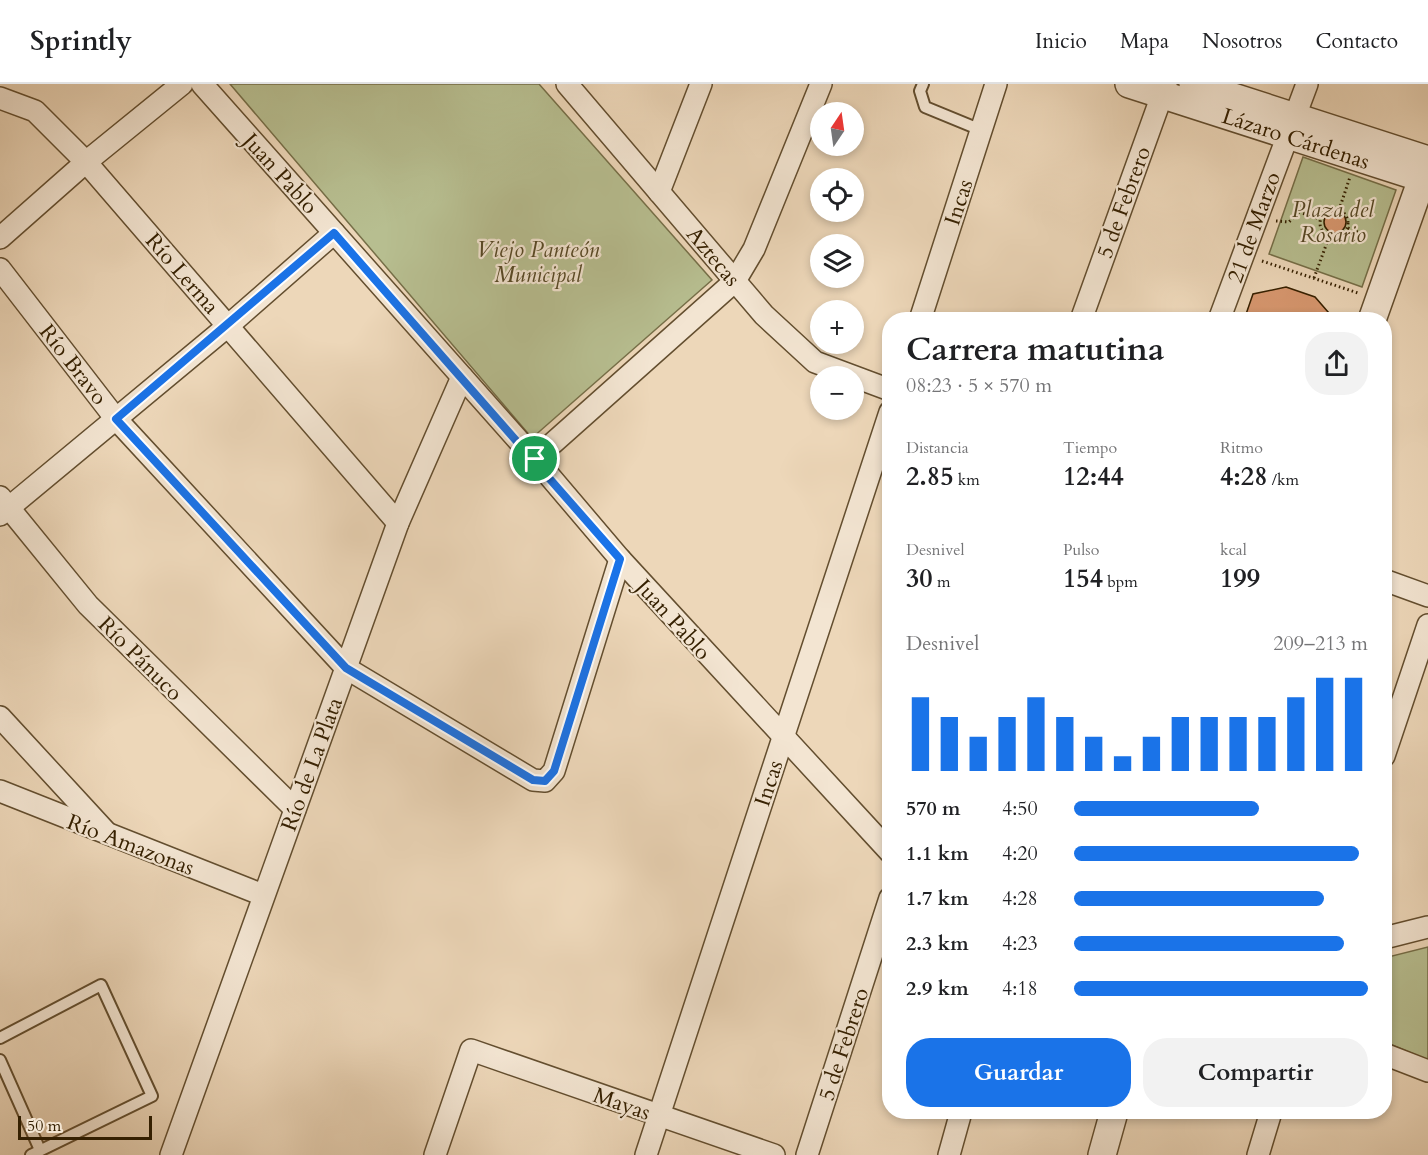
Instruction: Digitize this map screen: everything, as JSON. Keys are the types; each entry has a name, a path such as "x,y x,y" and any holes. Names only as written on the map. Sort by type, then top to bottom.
{"street":[{"path":"0,238 86,162 182,84"},
{"name":"Juan Pablo","path":"202,84 535,459 620,559 882,843"},
{"name":"Aztecas","path":"567,84 764,315 815,362 882,387"},
{"path":"659,192 701,84"},
{"path":"535,459 735,281 754,249 821,84"},
{"name":"Incas","path":"923,312 996,84"},
{"name":"Lázaro Cárdenas","path":"1129,84 1163,89 1291,126 1426,170"},
{"name":"Lázaro Cárdenas","path":"1193,84 1291,126"},
{"name":"21 de Marzo","path":"1222,312 1306,84"},
{"name":"5 de Febrero","path":"1084,312 1163,89"},
{"name":"Río Lerma","path":"0,98 35,111 86,162 398,523"},
{"path":"1375,312 1426,170"},
{"path":"3,506 116,419 334,233"},
{"name":"Río Bravo","path":"0,269 116,419 346,668 533,780 545,781 554,771 620,559"},
{"name":"Río de La Plata","path":"171,1155 398,523 462,377"},
{"name":"Incas","path":"646,1155 882,436"},
{"name":"Río Pánuco","path":"3,506 88,605 295,809"},
{"path":"1392,583 1428,596"},
{"path":"1392,732 1428,625"},
{"path":"0,717 110,837"},
{"name":"Río Amazonas","path":"0,791 110,837 263,895"},
{"name":"5 de Febrero","path":"807,1155 882,923"},
{"path":"1392,936 1428,927"},
{"name":"Mayas","path":"435,1155 471,1050 774,1155"},
{"path":"1392,1057 1428,1071"},
{"path":"949,1155 960,1119"},
{"path":"1102,1155 1112,1119"},
{"path":"1258,1155 1269,1119"}],"lane":[{"path":"922,84 920,91 925,107 981,130"},
{"path":"0,1038 100,985 152,1096 35,1153 0,1060"}],"path":[{"path":"1330,210 1339,210 1347,216 1348,228 1340,237 1329,237 1320,229 1320,219 1330,210"},
{"path":"1258,214 1282,223 1289,222 1299,212 1320,219"},
{"path":"1348,228 1367,236"},
{"path":"1314,278 1329,237"},
{"path":"1244,253 1364,295 1372,288 1383,286"}],"green space":[{"name":"Viejo Panteón Municipal","path":"230,84 539,84 712,280 532,438"},
{"name":"Plaza del Rosario","path":"1303,157 1396,190 1362,287 1269,254"},
{"path":"1428,947 1428,1060 1392,1045 1392,956"}],"building":[{"path":"1335,211 1345,218 1346,222 1339,232 1335,233 1325,226 1324,222 1331,212"},
{"path":"1286,287 1315,297 1328,312 1247,312 1253,294"}],"route":[{"path":"334,233 535,459 620,559 554,771 545,781 533,780 346,668 116,419 334,233"}]}
